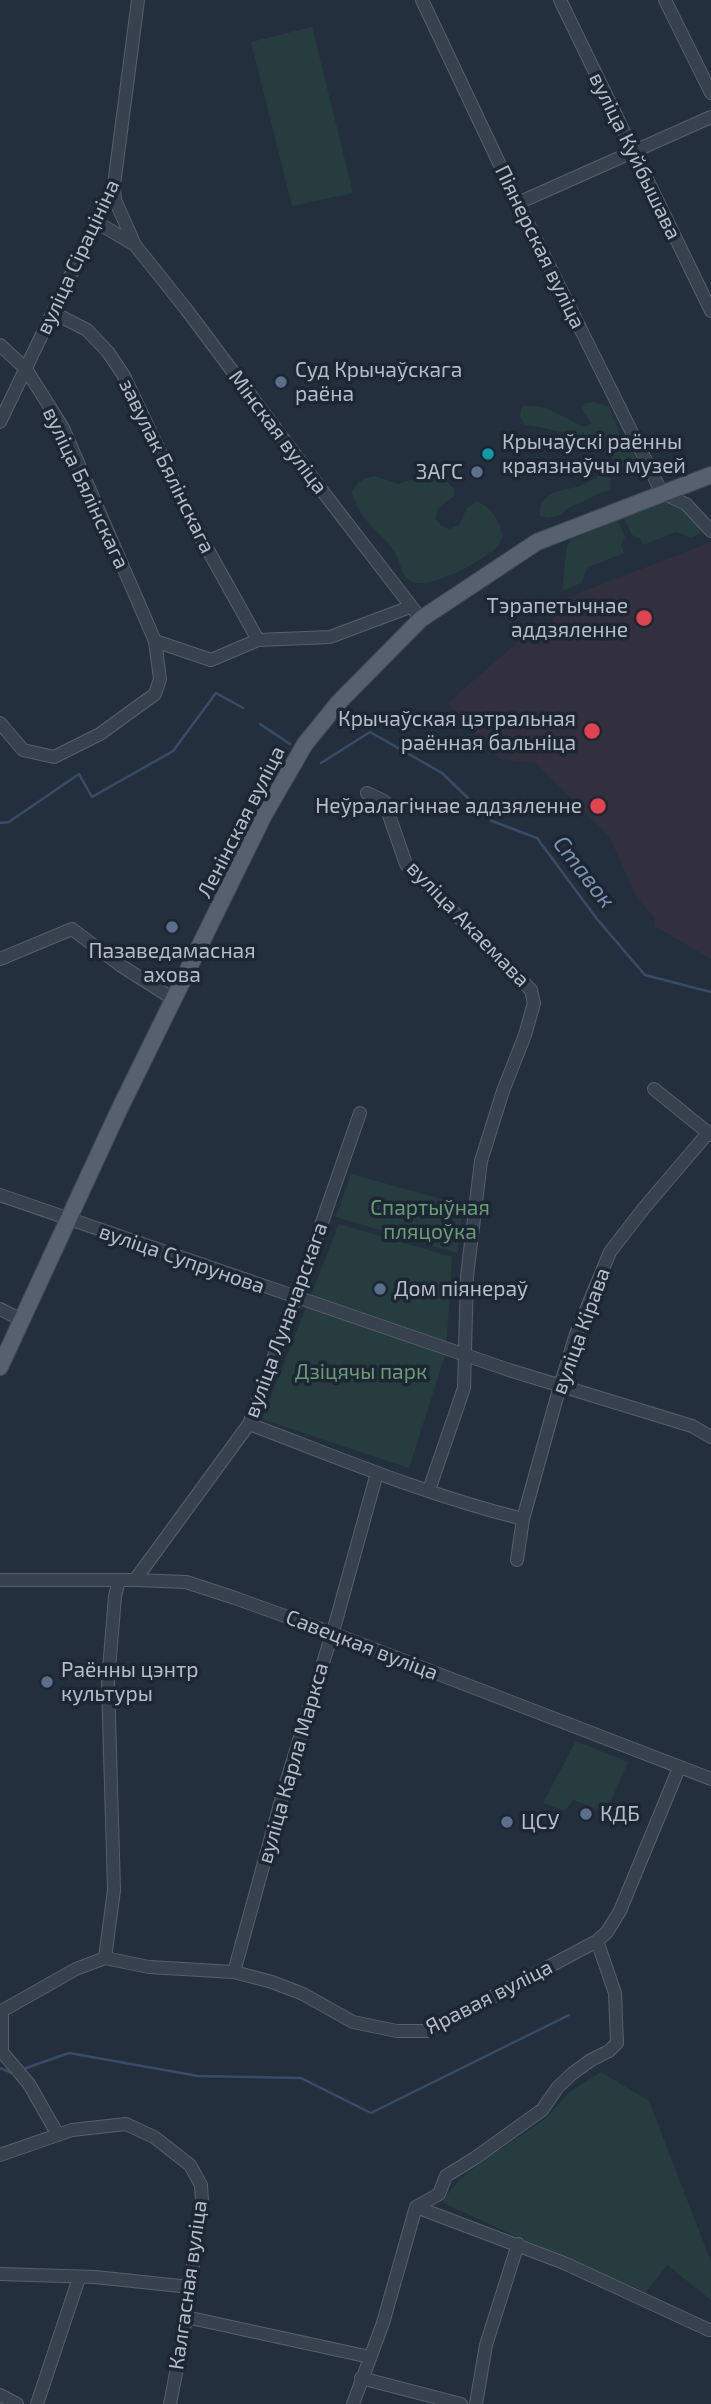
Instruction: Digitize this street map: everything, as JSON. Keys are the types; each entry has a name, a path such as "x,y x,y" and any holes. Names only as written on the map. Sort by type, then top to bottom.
{"main road":[{"name":"Ленінская вуліца","path":"0,1367 119,1111 264,816 305,744 348,693 421,620 537,542 711,475"}],"street":[{"name":"вуліца Сірацініна","path":"0,422 114,185 138,0"},
{"name":"Піянерская вуліца","path":"422,0 518,203 662,493"},
{"name":"вуліца Куйбышава","path":"560,0 711,311"},
{"path":"665,0 711,93"},
{"path":"518,203 711,117"},
{"name":"Мінская вуліца","path":"114,185 115,200 135,245 421,620"},
{"name":"Мінская вуліца","path":"98,223 135,245"},
{"name":"завулак Бялінскага","path":"54,313 87,330 119,368 198,532 258,640"},
{"name":"вуліца Бялінскага","path":"0,345 26,369 63,428 155,641 160,679 155,694 100,734 54,757 23,750 0,723"},
{"path":"662,493 686,504 711,531"},
{"path":"155,641 211,660 258,640 330,637 410,607"},
{"name":"вуліца Акаемава","path":"367,793 384,801 406,864 531,990 534,1003 481,1161 467,1276 464,1388 429,1490"},
{"path":"0,959 72,929 120,965 175,1000"},
{"name":"вуліца Кірава","path":"517,1560 523,1519 560,1385 576,1334 610,1252 643,1208 710,1134 654,1089"},
{"name":"вуліца Луначарскага","path":"135,1580 249,1424 360,1113"},
{"name":"вуліца Супрунова","path":"0,1195 466,1354 692,1426 711,1437"},
{"path":"0,1309 22,1321"},
{"path":"249,1424 477,1508 523,1519"},
{"name":"вуліца Карла Маркса","path":"234,1972 285,1786 377,1473"},
{"name":"Савецкая вуліца","path":"0,1580 135,1580 186,1583 332,1633 711,1779"},
{"path":"58,2135 29,2084 3,2056 1,2012 76,1969 106,1958 114,1890 108,1682 115,1596 119,1580"},
{"name":"Яравая вуліца","path":"106,1958 149,1967 234,1972 303,1994 353,2022 397,2031 422,2032 449,2021 597,1941 607,1932 620,1911 679,1768"},
{"path":"353,2404 400,2268 416,2207 439,2194 446,2176 542,2110 558,2087 573,2073 591,2060 609,2052 617,2043 615,1993 597,1941"},
{"name":"Калгасная вуліца","path":"0,2155 72,2130 126,2124 154,2137 190,2165 201,2185 202,2201 186,2317 170,2404"},
{"path":"416,2207 564,2263 709,2330"},
{"path":"476,2404 486,2345 518,2244"},
{"path":"0,2274 95,2277 190,2287"},
{"path":"37,2404 79,2278"},
{"path":"186,2317 370,2357"},
{"path":"361,2378 461,2404"},
{"path":"0,2395 17,2404"}],"shaded area":[{"name":"Крычаўская цэтральная раённая бальніца","path":"709,543 711,959 655,926 655,918 637,898 609,836 536,763 500,759 448,703 527,634 546,643 564,599"}],"green space":[{"path":"312,27 353,193 292,206 251,42"},
{"path":"594,402 609,407 622,441 638,463 630,469 581,439 525,425 520,416 522,407 536,406 553,411 583,427 592,424 582,409 585,403"},
{"path":"603,473 608,474 610,489 568,508 560,515 547,518 540,516 542,502 551,494 576,487"},
{"path":"375,476 398,484 417,478 437,478 447,482 454,489 454,496 438,508 435,518 441,526 450,529 459,525 467,508 477,501 495,516 503,536 494,550 454,574 429,582 410,581 389,545 365,519 352,492 361,481"},
{"path":"667,502 681,504 700,527 699,534 691,538 676,532 643,545 640,538 632,535 624,518"},
{"path":"617,520 625,537 621,545 624,553 588,567 581,583 562,591 567,546 571,540"},
{"name":"Спартыўная пляцоўка","path":"351,1174 463,1205 457,1253 336,1217"},
{"name":"Дзіцячы парк","path":"339,1224 452,1257 446,1352 409,1468 262,1419"},
{"path":"576,1741 628,1762 606,1812 573,1800 565,1811 543,1803"},
{"path":"601,2072 649,2101 711,2262 711,2300 667,2265 646,2292 545,2250 442,2202 475,2167 538,2124 569,2093"}],"waterway":[{"name":"Ставок","path":"0,823 9,822 79,774 92,797 173,751 216,693 243,708"},
{"name":"Ставок","path":"260,724 290,744"},
{"name":"Ставок","path":"321,763 370,732 442,773 492,821 537,838 597,919 645,975 711,992"},
{"path":"26,2068 69,2053 198,2076 301,2078 371,2113 569,2015"},
{"path":"0,2068 12,2073"}],"place":[{"name":"Суд Крычаўскага раёна","path":"281,382"},
{"name":"Крычаўскі раённы краязнаўчы музей","path":"488,454"},
{"name":"ЗАГС","path":"477,472"},
{"name":"Тэрапетычнае аддзяленне","path":"644,618"},
{"name":"Крычаўская цэтральная раённая бальніца","path":"592,731"},
{"name":"Неўралагічнае аддзяленне","path":"598,806"},
{"name":"Пазаведамасная ахова","path":"172,927"},
{"name":"Дом піянераў","path":"380,1289"},
{"name":"Раённы цэнтр культуры","path":"47,1682"},
{"name":"КДБ","path":"586,1814"},
{"name":"ЦСУ","path":"507,1822"}]}
